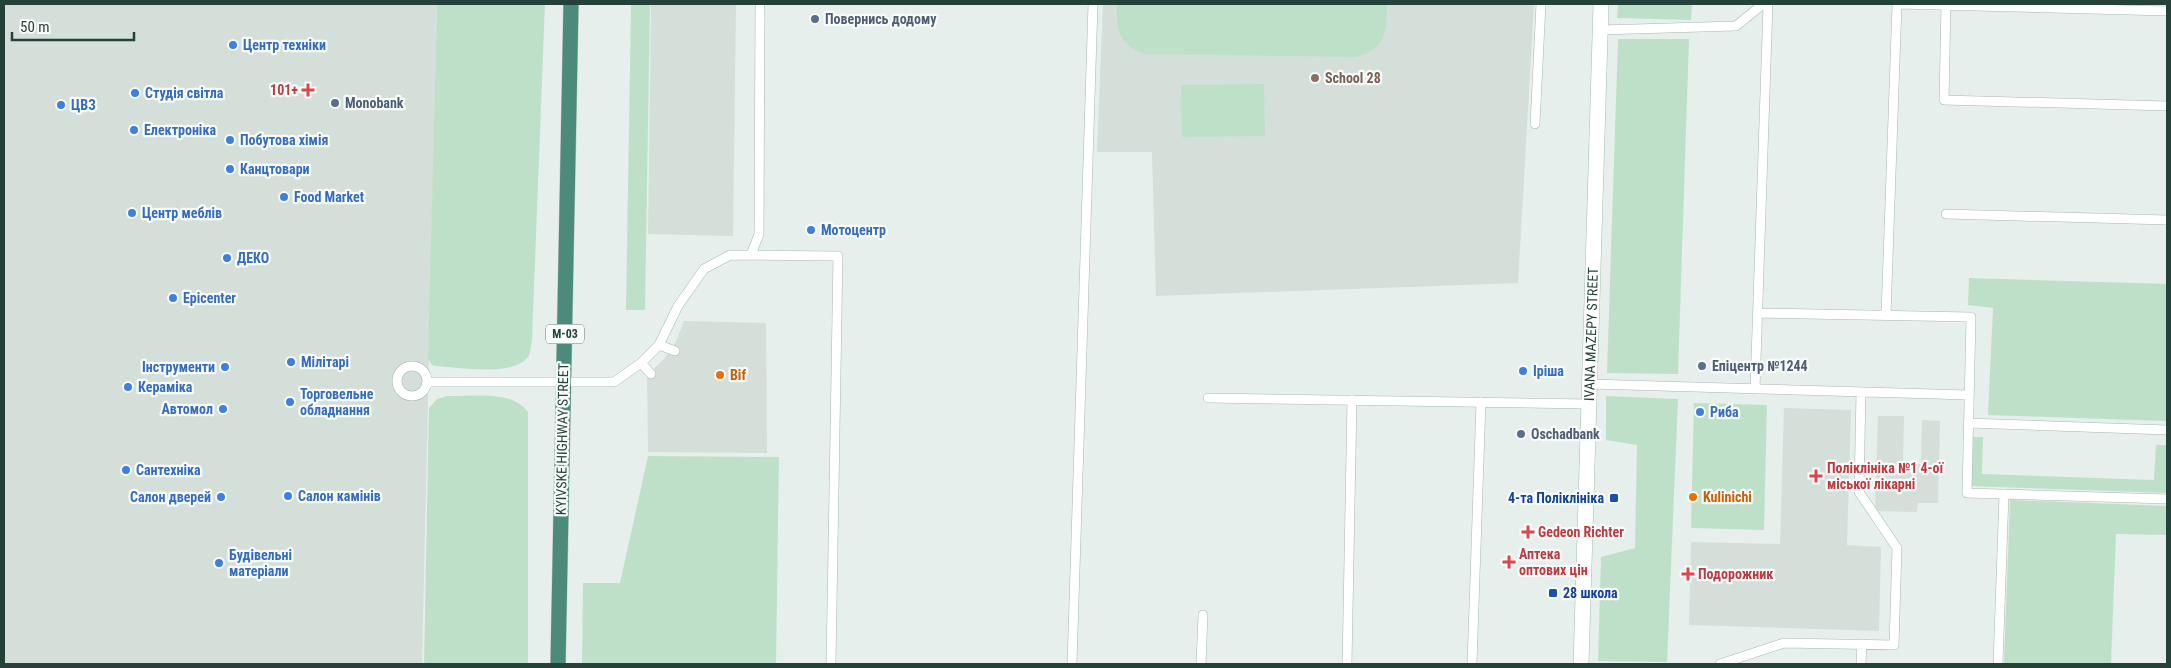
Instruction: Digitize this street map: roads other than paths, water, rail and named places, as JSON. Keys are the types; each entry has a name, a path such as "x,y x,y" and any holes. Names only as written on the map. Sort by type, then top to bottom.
{"highway":[{"name":"KYIVSKE HIGHWAY STREET","path":"558,664 571,4"}],"main road":[{"name":"IVANA MAZEPY STREET","path":"1581,664 1601,4"}],"lane":[{"path":"751,255 759,234 760,4"},
{"path":"1072,664 1092,4"},
{"path":"1535,124 1541,4"},
{"path":"1600,30 1736,26 1764,4"},
{"path":"1756,388 1768,4"},
{"path":"1886,315 1898,4 2167,11"},
{"path":"1946,5 1944,100 2167,106"},
{"path":"1946,214 2167,220"},
{"path":"427,382 614,382 641,364 659,345 678,306 704,269 730,255 838,256 831,664"},
{"path":"1758,313 1971,317 1967,493 2167,499"},
{"path":"659,345 675,351"},
{"path":"641,364 651,374"},
{"path":"1590,384 1969,395"},
{"path":"1720,664 1784,643 1894,645 1897,548 1859,492 1861,392"},
{"path":"1208,398 1589,404"},
{"path":"1348,664 1352,400"},
{"path":"1472,664 1481,402"},
{"path":"1968,423 2167,430"},
{"path":"1998,664 2004,494"},
{"path":"1201,664 1203,615"},
{"path":"1861,664 1862,644"}],"place":[{"name":"Повернись додому","path":"815,19"},
{"name":"Центр техніки","path":"233,45"},
{"name":"School 28","path":"1315,78"},
{"name":"101+","path":"308,90"},
{"name":"Студія світла","path":"135,93"},
{"name":"Monobank","path":"335,103"},
{"name":"ЦВЗ","path":"61,105"},
{"name":"Електроніка","path":"134,130"},
{"name":"Побутова хімія","path":"230,140"},
{"name":"Канцтовари","path":"230,169"},
{"name":"Food Market","path":"284,197"},
{"name":"Центр меблів","path":"132,213"},
{"name":"Мотоцентр","path":"811,230"},
{"name":"ДЕКО","path":"227,258"},
{"name":"Epicenter","path":"173,298"},
{"name":"Мілітарі","path":"291,362"},
{"name":"Епіцентр №1244","path":"1702,366"},
{"name":"Інструменти","path":"225,367"},
{"name":"Іріша","path":"1523,371"},
{"name":"Bif","path":"720,375"},
{"name":"Кераміка","path":"128,387"},
{"name":"Торговельне обладнання","path":"290,402"},
{"name":"Автомол","path":"223,409"},
{"name":"Риба","path":"1700,412"},
{"name":"Oschadbank","path":"1521,434"},
{"name":"Сантехніка","path":"126,470"},
{"name":"Поліклініка №1 4-ої міської лікарні","path":"1816,476"},
{"name":"Салон камінів","path":"288,496"},
{"name":"Салон дверей","path":"221,497"},
{"name":"Kulinichi","path":"1693,497"},
{"name":"4-та Поліклініка","path":"1614,498"},
{"name":"Gedeon Richter","path":"1528,532"},
{"name":"Аптека оптових цін","path":"1509,562"},
{"name":"Будівельні матеріали","path":"219,563"},
{"name":"Подорожник","path":"1688,574"},
{"name":"28 школа","path":"1553,593"}]}
